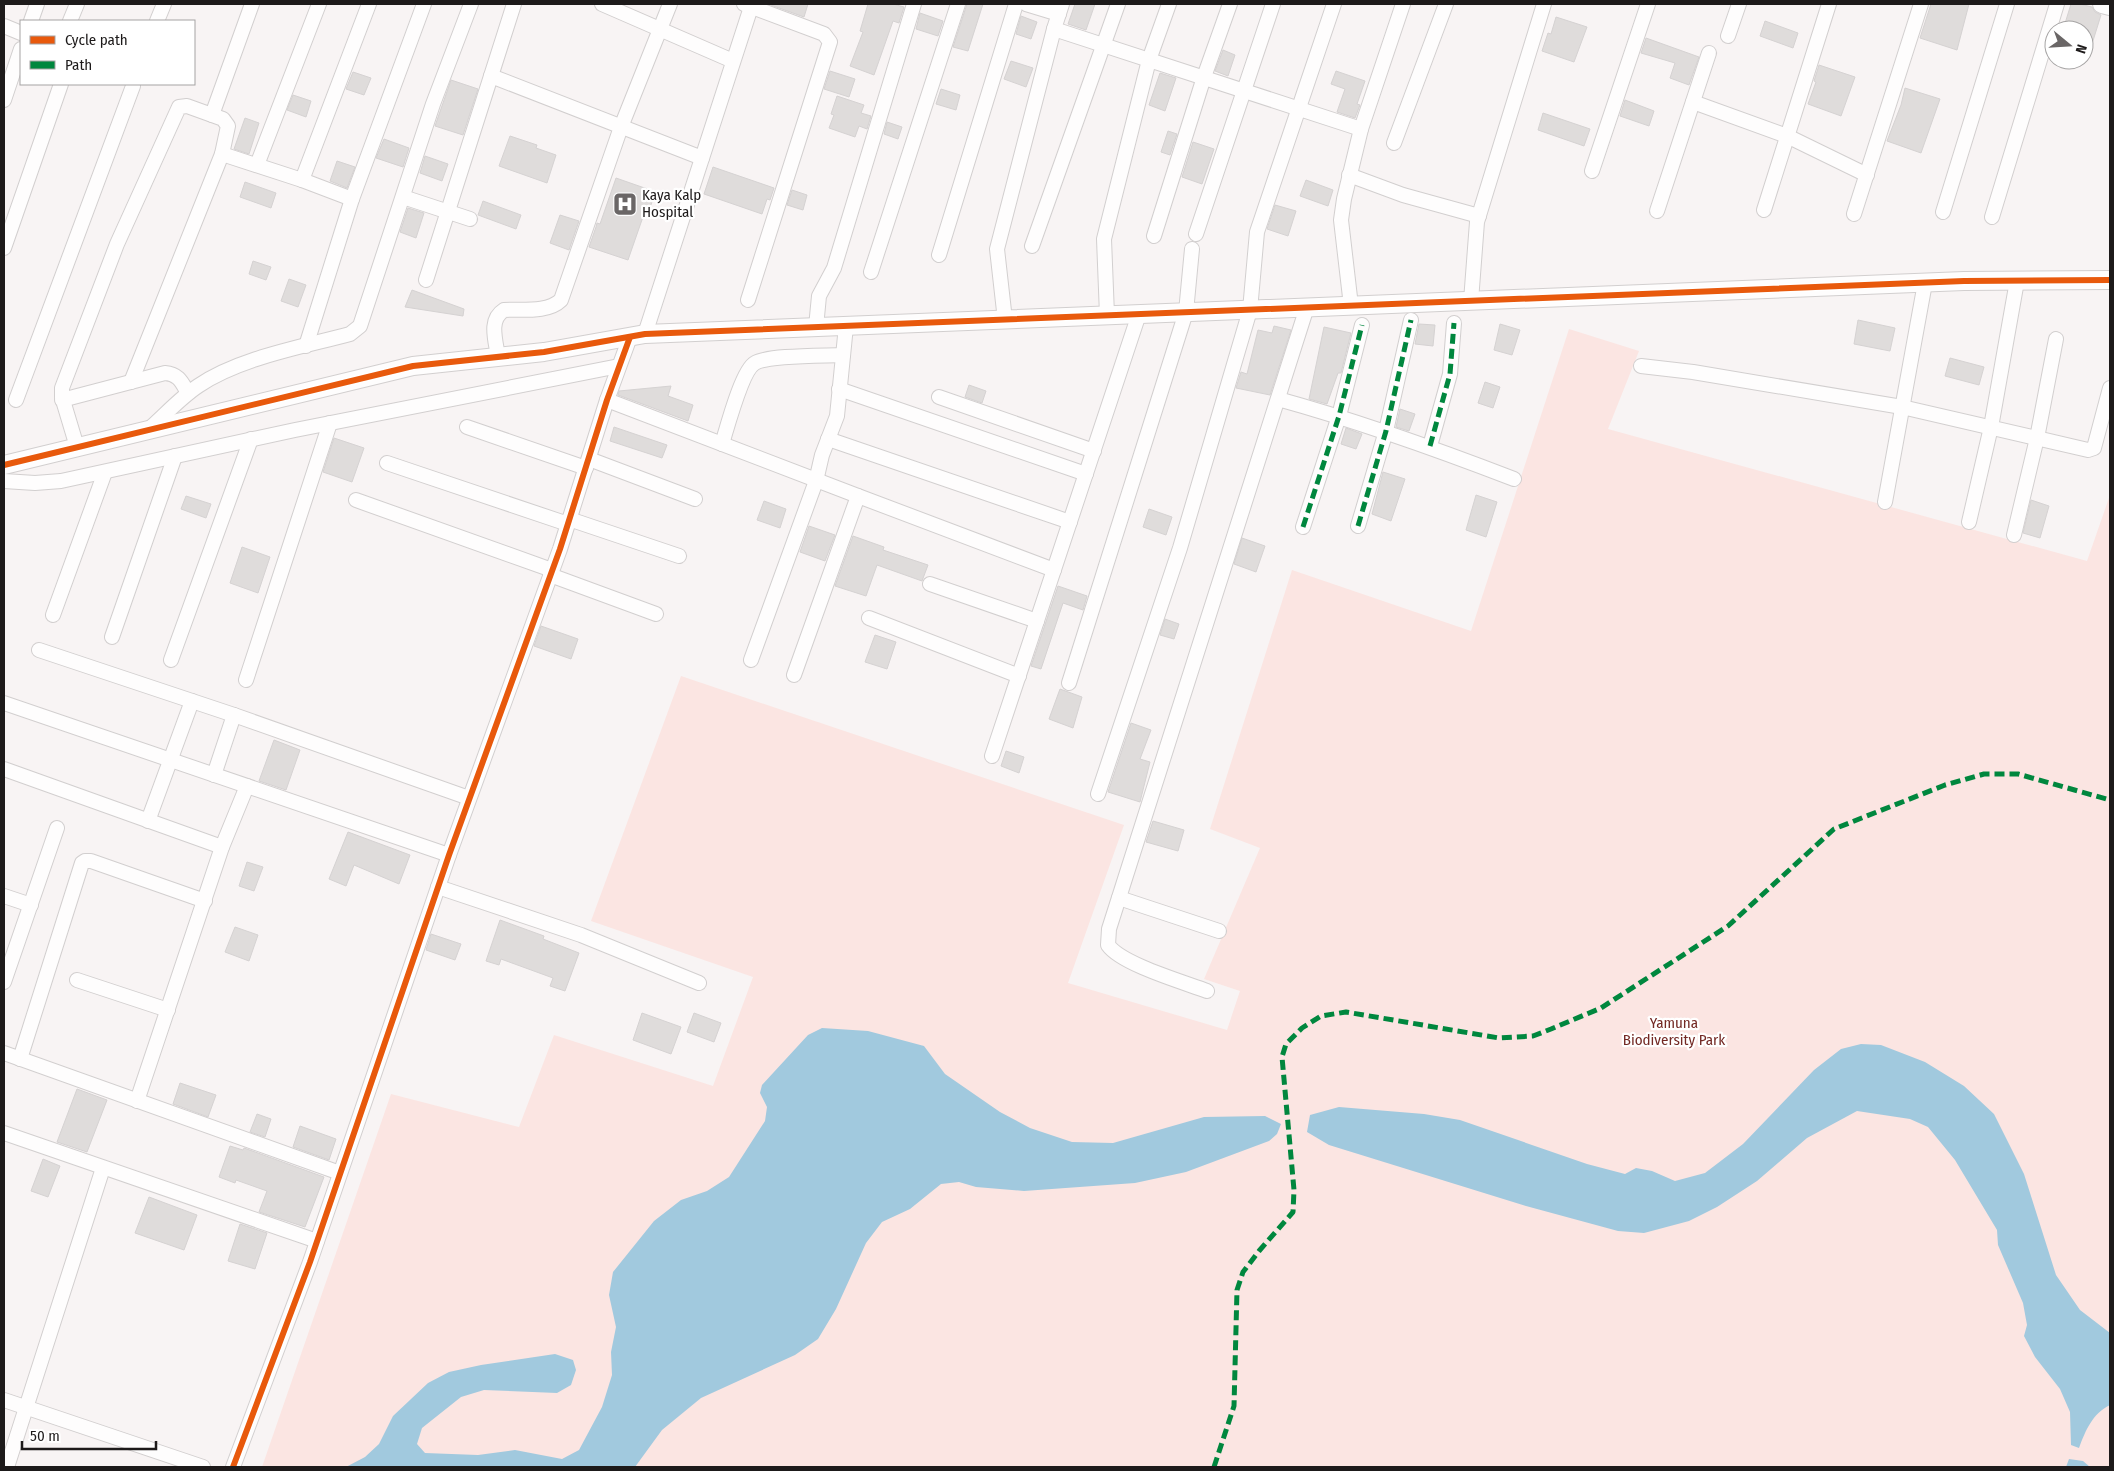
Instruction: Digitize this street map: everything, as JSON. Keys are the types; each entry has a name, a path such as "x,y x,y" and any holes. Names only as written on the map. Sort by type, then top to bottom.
{"street":[{"path":"31,20 37,4"},
{"path":"70,20 77,4"},
{"path":"157,20 164,4"},
{"path":"212,115 252,4"},
{"path":"258,165 319,4"},
{"path":"302,180 370,4"},
{"path":"306,346 352,199 424,4"},
{"path":"149,430 198,386 239,365 350,334 361,323 433,104 471,4"},
{"path":"426,280 514,4"},
{"path":"602,4 733,61"},
{"path":"498,357 494,323 497,314 504,310 548,308 556,305 563,296 621,128 670,4"},
{"path":"816,327 819,296 834,268 914,4"},
{"path":"871,272 958,4"},
{"path":"939,255 1016,4"},
{"path":"1005,320 997,253 1061,9 1026,4"},
{"path":"1032,246 1118,4"},
{"path":"1108,316 1104,243 1149,60 1169,4"},
{"path":"1154,236 1204,78 1230,4"},
{"path":"1196,234 1273,4"},
{"path":"1098,794 1180,548 1250,310 1257,235 1334,4"},
{"path":"1351,306 1341,220 1349,175 1361,129 1403,4"},
{"path":"1394,143 1446,4"},
{"path":"1471,301 1477,223 1544,4"},
{"path":"1592,171 1648,4"},
{"path":"1728,36 1739,4"},
{"path":"1764,210 1829,4"},
{"path":"1854,214 1921,4"},
{"path":"1942,212 2007,4"},
{"path":"1992,217 2057,4"},
{"path":"2102,4 2110,6"},
{"path":"233,1467 317,1241 449,855 569,521 619,366 638,335 702,158 749,5 824,34 830,42 748,300"},
{"path":"4,26 20,33"},
{"path":"1054,30 1361,129"},
{"path":"4,100 20,52"},
{"path":"1657,211 1709,53"},
{"path":"491,76 702,158"},
{"path":"4,248 61,85"},
{"path":"16,400 131,85"},
{"path":"1693,102 1787,136 1867,175"},
{"path":"77,447 62,397 117,244 179,107 187,106 223,119 228,126 222,154 132,382"},
{"path":"222,154 302,180 352,199"},
{"path":"1349,175 1477,223"},
{"path":"403,197 470,219"},
{"path":"1069,683 1186,312 1192,249"},
{"path":"4,464 413,366 544,352 638,335 1925,283 2110,280"},
{"path":"1969,522 1991,427 2017,281"},
{"path":"1885,502 1925,283"},
{"path":"1207,991 1125,959 1112,951 1108,945 1109,929 1307,307"},
{"path":"992,756 1139,314"},
{"path":"1358,526 1386,431 1411,320"},
{"path":"1430,446 1450,374 1454,323"},
{"path":"1303,527 1339,416 1362,325"},
{"path":"751,660 837,416 846,326"},
{"path":"2014,536 2037,438 2056,339"},
{"path":"722,444 741,385 748,369 755,362 774,358 843,355"},
{"path":"4,481 35,483 61,481 330,423 619,366"},
{"path":"1641,366 1693,372 1902,407 2092,450 2110,388"},
{"path":"62,397 165,374 173,374 178,377 188,394"},
{"path":"839,389 1086,474"},
{"path":"939,397 1094,450"},
{"path":"1278,398 1430,446 1514,479"},
{"path":"607,400 1054,570"},
{"path":"246,680 330,423"},
{"path":"467,427 587,463 695,499"},
{"path":"828,438 1070,522"},
{"path":"171,660 251,440"},
{"path":"112,637 176,456"},
{"path":"387,463 679,556"},
{"path":"53,615 104,472"},
{"path":"794,675 858,496"},
{"path":"356,500 551,572 656,614"},
{"path":"930,584 1037,620"},
{"path":"869,618 1019,676"},
{"path":"39,650 234,715 470,798"},
{"path":"148,821 192,701"},
{"path":"4,703 449,855"},
{"path":"214,775 234,715"},
{"path":"4,769 222,847"},
{"path":"137,1101 222,847 247,786"},
{"path":"4,982 58,828"},
{"path":"20,1059 82,863 85,861 91,862 205,901"},
{"path":"438,887 581,935 698,983"},
{"path":"4,896 31,905"},
{"path":"1119,898 1219,931"},
{"path":"77,980 168,1010"},
{"path":"4,1053 340,1173"},
{"path":"4,1133 317,1241"},
{"path":"9,1465 103,1168"},
{"path":"4,1400 203,1467"}],"green space":[{"name":"Yamuna Biodiversity Park","path":"1569,329 1639,351 1608,429 2087,561 2110,495 2110,1467 262,1467 391,1094 519,1127 554,1035 713,1086 753,977 591,921 681,676 1124,825 1068,983 1227,1030 1240,991 1204,979 1260,848 1210,829 1292,570 1471,631"}],"water":[{"path":"822,1028 868,1031 924,1046 945,1074 1000,1112 1030,1128 1072,1142 1113,1143 1204,1117 1265,1116 1281,1124 1277,1134 1269,1141 1186,1172 1135,1183 1024,1191 976,1187 959,1182 941,1184 910,1209 882,1222 866,1243 836,1309 818,1339 795,1355 701,1398 662,1430 635,1467 346,1467 365,1457 379,1444 393,1416 428,1383 449,1372 481,1365 555,1354 573,1360 576,1370 571,1385 557,1393 484,1390 461,1397 422,1428 417,1444 425,1453 478,1455 515,1450 562,1459 579,1450 602,1407 612,1375 611,1352 616,1327 609,1295 613,1272 654,1221 681,1200 707,1191 729,1177 765,1121 767,1107 760,1093 762,1085 808,1035"},
{"path":"1861,1044 1881,1045 1925,1062 1964,1086 1994,1114 2024,1174 2056,1275 2080,1310 2110,1333 2110,1405 2094,1418 2079,1448 2071,1445 2070,1412 2060,1389 2035,1357 2024,1336 2027,1325 2023,1303 1998,1245 1997,1230 1955,1160 1928,1127 1910,1119 1857,1111 1807,1138 1757,1181 1717,1207 1689,1221 1644,1233 1618,1231 1526,1206 1329,1145 1307,1132 1310,1115 1339,1107 1424,1114 1460,1120 1587,1164 1625,1174 1636,1168 1652,1171 1675,1181 1705,1173 1743,1144 1814,1070 1841,1049"},
{"path":"2069,1459 2083,1461 2090,1467 2066,1467"}],"building":[{"path":"768,4 808,4 804,17"},
{"path":"868,4 893,4 904,7 899,23 893,21 874,75 850,66 863,32 860,31"},
{"path":"967,4 983,4 968,51 953,47"},
{"path":"1075,4 1095,4 1086,30 1068,24"},
{"path":"1931,4 1969,4 1957,50 1920,38"},
{"path":"2071,4 2092,7 2095,12 2101,15 2094,38 2094,20 2066,20"},
{"path":"920,13 943,21 938,36 916,29"},
{"path":"1021,16 1037,22 1031,39 1016,34"},
{"path":"1556,17 1587,27 1574,62 1542,51 1548,33 1551,34"},
{"path":"1765,21 1798,33 1793,48 1760,36"},
{"path":"1646,38 1699,57 1689,85 1670,78 1675,63 1641,53"},
{"path":"1223,50 1235,55 1228,76 1215,71"},
{"path":"1011,61 1033,68 1026,87 1004,79"},
{"path":"1819,65 1855,77 1841,116 1808,104 1816,82 1814,81"},
{"path":"830,71 855,79 849,97 824,89"},
{"path":"1336,71 1365,81 1357,104 1360,105 1355,118 1337,112 1345,89 1331,84"},
{"path":"353,72 371,78 364,95 346,89"},
{"path":"1160,73 1176,78 1165,111 1149,105"},
{"path":"451,80 478,89 463,135 435,126"},
{"path":"1905,88 1940,99 1921,153 1887,141 1901,105"},
{"path":"941,89 960,95 956,110 936,104"},
{"path":"293,95 311,101 306,117 287,110"},
{"path":"837,96 864,105 861,113 871,116 867,129 859,126 855,137 829,128 834,115 831,114"},
{"path":"1625,100 1654,111 1649,126 1620,116"},
{"path":"1543,113 1590,129 1584,146 1538,130"},
{"path":"245,118 259,123 249,154 234,149"},
{"path":"887,122 902,127 898,139 884,134"},
{"path":"1168,131 1177,134 1170,155 1161,152"},
{"path":"510,136 537,145 536,148 556,155 547,183 499,166"},
{"path":"384,139 409,148 403,167 376,158"},
{"path":"1193,142 1214,149 1202,184 1182,177"},
{"path":"425,156 448,164 442,181 420,173"},
{"path":"337,161 355,167 347,188 330,181"},
{"path":"713,167 774,188 770,200 767,199 762,214 704,194"},
{"path":"616,178 656,192 647,215 644,214 628,260 589,247 597,223 600,224"},
{"path":"1306,180 1333,190 1328,206 1300,196"},
{"path":"245,182 276,193 271,208 240,197"},
{"path":"792,190 807,195 803,210 787,205"},
{"path":"483,201 521,215 516,229 478,215"},
{"path":"1275,205 1296,211 1288,236 1267,229"},
{"path":"408,208 424,213 416,238 400,232"},
{"path":"560,215 579,221 569,250 550,243"},
{"path":"253,261 271,267 266,280 249,274"},
{"path":"289,279 306,285 298,307 281,301"},
{"path":"412,290 464,309 463,316 405,307"},
{"path":"1858,320 1895,328 1890,351 1854,344"},
{"path":"1419,324 1435,325 1433,346 1415,344"},
{"path":"1500,324 1520,330 1512,355 1494,350"},
{"path":"1274,326 1291,330 1270,395 1236,388 1241,372 1247,374 1258,330 1272,333"},
{"path":"1324,327 1351,333 1341,373 1338,373 1327,404 1309,399"},
{"path":"1950,358 1984,367 1979,385 1945,376"},
{"path":"1485,382 1500,387 1493,408 1478,403"},
{"path":"969,385 986,391 982,403 965,397"},
{"path":"671,386 668,396 693,405 688,421 618,395 619,391"},
{"path":"1400,409 1415,414 1409,431 1396,427"},
{"path":"614,427 667,445 662,458 610,441"},
{"path":"1346,428 1362,434 1356,449 1341,444"},
{"path":"334,438 364,448 352,482 323,472"},
{"path":"1383,472 1405,479 1391,521 1372,514"},
{"path":"1476,495 1497,502 1486,537 1466,530"},
{"path":"186,496 211,504 206,518 181,509"},
{"path":"2031,500 2049,506 2040,538 2023,533"},
{"path":"764,501 786,509 780,528 757,520"},
{"path":"1149,509 1172,517 1166,535 1143,527"},
{"path":"809,526 835,535 825,561 800,552"},
{"path":"853,536 884,547 883,550 928,565 922,581 877,565 866,596 835,586"},
{"path":"1242,538 1265,546 1256,572 1234,564"},
{"path":"242,547 270,557 258,593 230,583"},
{"path":"1058,586 1087,596 1083,610 1063,603 1041,669 1031,666"},
{"path":"1165,619 1179,624 1174,639 1160,635"},
{"path":"541,626 578,639 571,659 534,646"},
{"path":"875,635 896,642 887,669 865,662"},
{"path":"1060,689 1082,697 1073,728 1049,719"},
{"path":"1131,723 1151,730 1140,759 1150,762 1140,802 1108,792"},
{"path":"274,740 300,750 286,790 259,781"},
{"path":"1006,751 1024,757 1019,773 1001,766"},
{"path":"1153,821 1184,830 1178,851 1146,842"},
{"path":"348,832 410,855 399,884 354,865 346,886 329,879"},
{"path":"247,862 263,867 254,891 239,886"},
{"path":"500,920 544,936 543,939 579,953 565,991 550,986 553,978 501,959 499,965 486,961"},
{"path":"235,927 258,935 249,961 225,952"},
{"path":"431,934 461,944 455,960 426,950"},
{"path":"642,1013 681,1027 671,1054 633,1040"},
{"path":"694,1013 721,1023 714,1042 687,1032"},
{"path":"180,1083 216,1095 208,1117 173,1104"},
{"path":"77,1089 107,1100 87,1152 57,1142"},
{"path":"257,1114 271,1119 265,1137 250,1132"},
{"path":"300,1126 336,1139 329,1160 293,1147"},
{"path":"230,1146 243,1150 244,1148 324,1177 305,1227 259,1212 267,1191 236,1180 235,1183 219,1177"},
{"path":"43,1159 60,1166 48,1197 31,1191"},
{"path":"149,1197 197,1215 184,1250 135,1233"},
{"path":"240,1224 267,1233 255,1269 228,1261"}],"marked path":[{"path":"1358,526 1386,431 1411,320"},
{"path":"1430,446 1450,374 1454,323"},
{"path":"1303,527 1339,416 1362,325"},
{"path":"1214,1467 1234,1406 1237,1290 1243,1272 1293,1212 1294,1190 1282,1057 1286,1044 1302,1028 1321,1016 1346,1012 1499,1038 1533,1036 1601,1008 1728,926 1834,829 1945,785 1984,774 2018,774 2110,800"}],"cycle path":[{"path":"4,465 413,366 544,352 645,334 1964,281 2110,280"},
{"path":"233,1467 310,1262 449,855 560,549 607,400 630,337"}],"place":[{"name":"Kaya Kalp Hospital","path":"625,204"}]}
